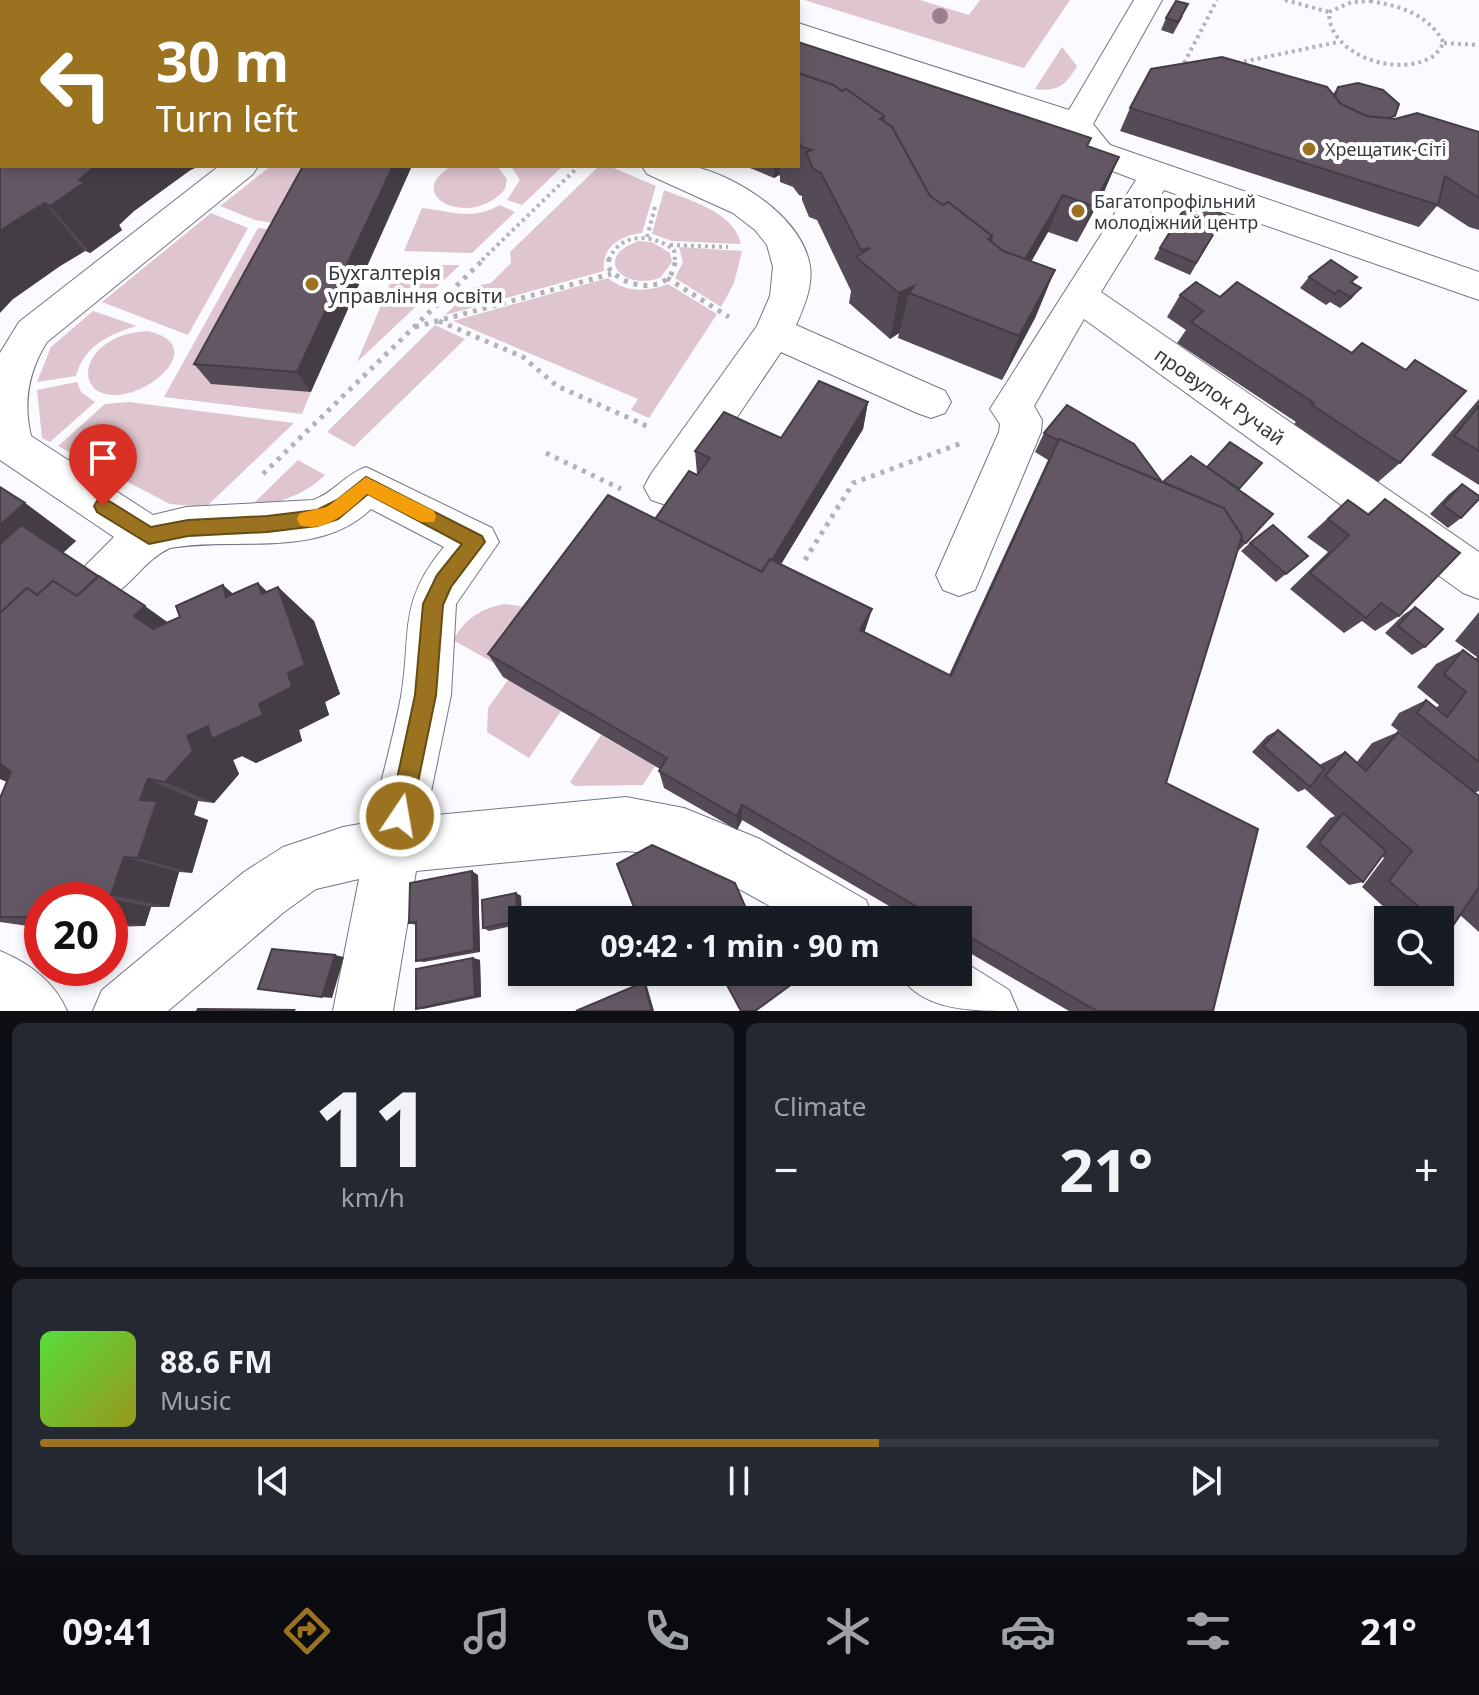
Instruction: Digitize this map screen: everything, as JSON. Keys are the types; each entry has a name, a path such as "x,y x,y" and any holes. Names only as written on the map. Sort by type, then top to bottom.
{"street":[{"path":"1077,124 1148,0"},
{"path":"800,33 1077,124 1098,153 1156,176 1479,286"},
{"path":"149,536 13,446 4,424 3,399 18,353 33,332 167,205 237,168"},
{"path":"664,168 747,203 772,226 787,250 794,274 785,312 771,336 666,487"},
{"path":"959,575 1020,432 1021,420 1011,409 1156,176"},
{"name":"провулок Ручай","path":"1079,296 1479,578"},
{"path":"771,336 931,402"},
{"path":"102,580 149,536 211,525 267,524 332,514 366,485 476,542 444,581 433,604 426,695 393,846 363,1011"},
{"path":"123,1011 264,892 302,866 343,854 393,846 626,824 649,825 667,829 769,872 824,906"},
{"path":"0,980 37,1011"},
{"path":"949,986 988,1011"}],"path":[{"path":"1192,73 1177,76 1217,0"},
{"path":"1285,0 1329,12 1351,1 1381,2 1411,11 1428,20 1439,31 1444,43 1441,53 1431,60 1415,64 1373,59 1338,42 1328,31 1326,21 1329,12"},
{"path":"1236,63 1338,42"},
{"path":"1444,43 1479,45"},
{"path":"211,525 577,168"},
{"path":"636,238 663,241 674,250 677,265 659,283 637,286 618,280 611,274 608,259 618,245 636,238"},
{"path":"413,328 611,274"},
{"path":"667,278 771,336"},
{"path":"439,321 530,361 557,386 694,447"},
{"path":"805,560 853,483 954,446"},
{"path":"546,453 645,500 653,501 666,487"}],"shaded area":[{"path":"804,0 920,0 969,15 980,0 1070,0 1024,68"},
{"path":"1062,47 1077,66 1073,73 1055,88 1035,89"},
{"path":"268,168 324,168 273,223 255,220 220,206"},
{"path":"449,168 499,168 507,179 505,189 491,201 460,208 437,197 434,188 438,177"},
{"path":"512,168 561,168 522,205 507,200 520,180"},
{"path":"597,168 614,168 656,186 642,233 626,237 609,249 604,271 445,315 475,286 491,283 511,263 510,252"},
{"path":"664,190 721,216 737,233 741,244 672,241 652,234"},
{"path":"500,205 515,212 472,253 404,251 422,208 470,214"},
{"path":"211,213 248,228 188,335 102,302"},
{"path":"258,228 277,230 311,392 302,414 164,397"},
{"path":"639,241 652,242 670,253 672,262 660,278 633,280 617,270 617,255 625,247"},
{"path":"679,247 742,251 734,283 721,307 675,278 683,262"},
{"path":"398,265 460,265 357,362"},
{"path":"608,278 637,290 668,284 717,314 649,418 631,410 638,399 453,321"},
{"path":"93,311 137,326 117,333 91,349 76,376 37,382 51,347"},
{"path":"435,325 465,339 354,447 327,432"},
{"path":"148,331 166,338 173,347 173,358 167,369 143,388 128,393 113,395 96,389 88,377 95,354 118,337"},
{"path":"77,382 81,392 95,402 50,442 42,438 37,390"},
{"path":"129,402 294,423 206,507 170,504 58,446 105,404"},
{"path":"298,460 325,475 290,498 249,508"},
{"path":"504,604 520,606 534,613 496,664 453,640 474,616"},
{"path":"508,680 561,711 529,758 487,732 488,708"},
{"path":"601,735 655,766 643,785 575,786 570,782"}],"building":[{"path":"1176,1 1188,4 1178,22 1166,18"},
{"path":"800,43 1091,138 1087,146 1119,157 1093,206 1063,195 1025,259 1003,251 991,242 992,236 948,202 943,205 930,196 892,127 883,121 884,116 846,89 842,91 800,74"},
{"name":"Хрещатик-Сіті","path":"1222,57 1327,87 1341,104 1367,116 1395,119 1417,113 1479,132 1479,198 1445,176 1438,205 1130,108 1151,69"},
{"path":"800,74 842,91 846,89 884,116 880,119 892,127 930,196 943,205 948,202 992,236 988,239 1003,251 1055,270 1019,336 909,293 914,286 899,293 856,257 870,248 861,250 821,173 813,169 806,152 812,150 802,147"},
{"path":"1358,83 1383,90 1399,104 1395,116 1367,116 1341,104 1335,96 1338,87"},
{"path":"0,168 93,168 79,180 85,182 50,206 45,203 0,231"},
{"name":"Бухгалтерія управління освіти","path":"302,168 392,168 297,372 194,364"},
{"path":"1189,201 1225,215 1196,263 1160,248"},
{"path":"1331,260 1357,277 1351,282 1361,288 1350,297 1339,290 1335,294 1309,277"},
{"path":"1196,282 1220,297 1237,282 1352,353 1362,343 1406,370 1415,360 1466,391 1400,463 1191,322 1203,311 1180,295"},
{"path":"819,381 868,402 762,572 655,519 689,471 697,475 710,458 695,451 724,412 781,438"},
{"path":"1067,405 1134,444 1162,482 1044,433"},
{"path":"1479,406 1479,451 1454,436"},
{"path":"1059,439 1224,508 1242,536 1166,783 1258,829 1213,1011 1097,1011 972,938 972,906 916,906 742,805 737,816 659,771 667,758 488,654 608,495 762,572 770,559 872,609 860,630 951,676"},
{"path":"1230,442 1262,463 1239,489 1207,467"},
{"path":"1191,456 1273,514 1246,543 1224,508 1163,482"},
{"path":"1462,484 1479,499 1461,518 1443,505"},
{"path":"0,487 25,503 0,525"},
{"path":"1385,499 1460,553 1399,616 1381,603 1366,618 1310,573 1349,535 1328,519 1348,500 1369,515"},
{"path":"21,525 98,576 77,596 53,581 37,595 27,588 0,613 0,544"},
{"path":"1273,525 1308,556 1286,574 1250,543"},
{"path":"99,576 145,606 134,616 153,629 180,617 176,606 223,585 226,597 258,583 262,594 278,587 305,665 288,673 292,687 259,704 263,715 212,739 208,726 187,736 193,751 165,782 148,779 140,800 157,801 138,858 124,857 115,882 24,882 24,917 0,917 0,798 11,772 0,763 0,613 27,588 37,595 53,581 77,596"},
{"path":"1415,607 1443,629 1425,647 1398,626"},
{"path":"1463,650 1479,662 1479,762 1417,713 1426,700 1447,717 1466,692 1444,674"},
{"path":"1278,730 1324,769 1310,787 1263,746"},
{"path":"1398,732 1479,796 1479,887 1454,924 1454,906 1418,906 1389,881 1412,851 1325,776 1345,752 1366,771"},
{"path":"1343,813 1386,851 1363,882 1319,843"},
{"path":"652,845 735,883 745,906 634,906 617,864"},
{"path":"472,871 474,950 416,961 416,922 409,923 410,883"},
{"path":"516,893 517,906 508,906 508,923 483,928 482,900"},
{"path":"272,949 335,955 322,997 258,989"},
{"path":"473,958 475,996 416,1009 416,969"},
{"path":"635,986 645,986 652,1011 576,1011"},
{"path":"728,986 789,986 755,1011 741,1011"},
{"path":"198,1009 294,1010 197,1011"}],"slow traffic":[{"path":"307,519 332,514 366,485 427,516"}],"place":[{"name":"Хрещатик-Сіті","path":"1309,149"},
{"name":"Багатопрофільний молодіжний центр","path":"1078,211"},
{"name":"Бухгалтерія управління освіти","path":"312,284"}],"route":[{"path":"103,506 149,536 211,525 267,524 317,518 332,514 344,506 366,485 476,542 444,581 433,604 426,695 400,816"}]}
